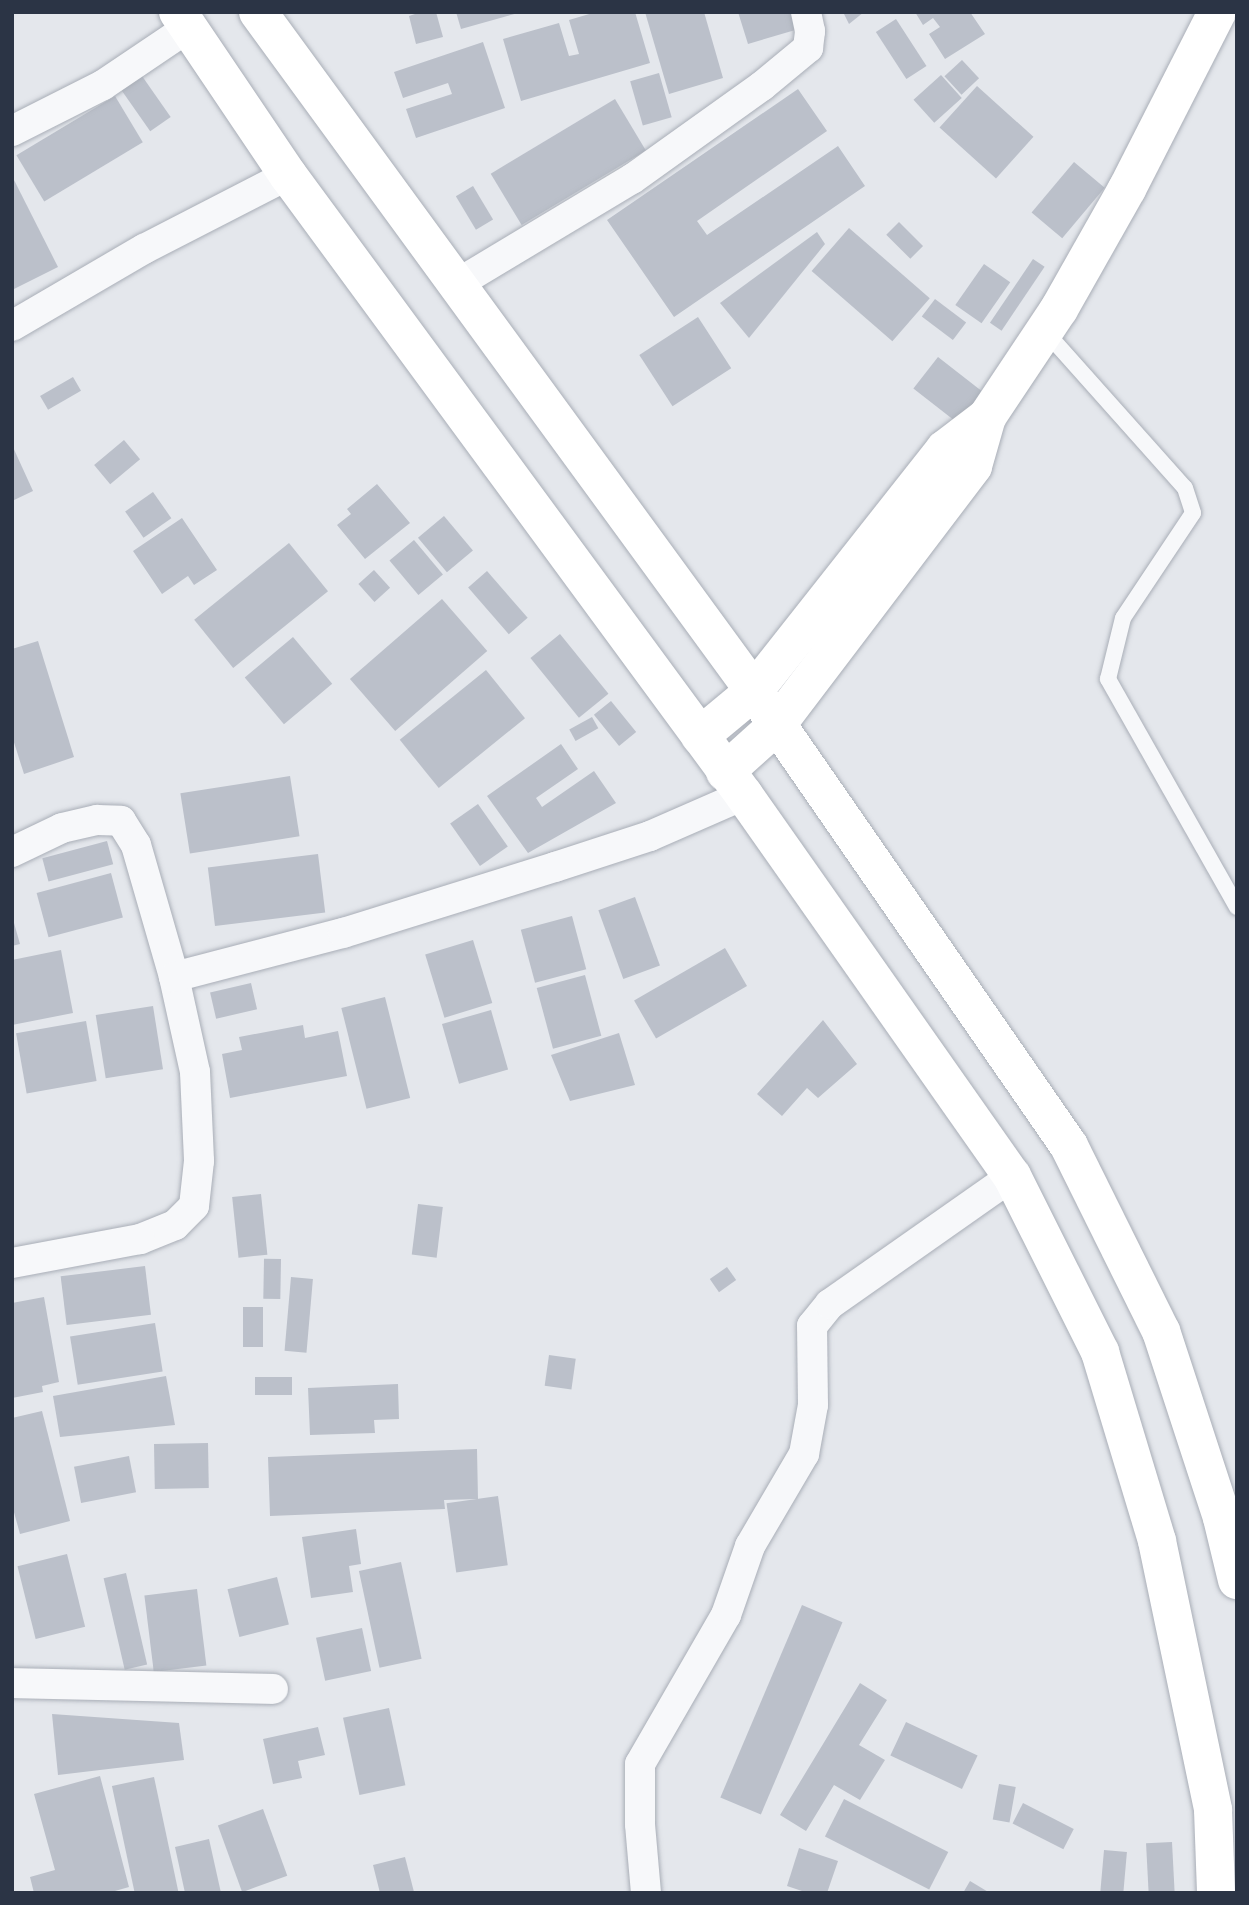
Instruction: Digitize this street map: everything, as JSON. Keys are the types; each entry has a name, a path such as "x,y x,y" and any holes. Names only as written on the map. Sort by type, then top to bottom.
{"main road":[{"path":"258,12 754,691 775,726 1069,1146 1161,1331 1222,1518 1237,1580"},
{"path":"735,784 775,726 973,466 987,417 1045,331 1127,189 1217,12"},
{"path":"183,20 288,175 735,784 1012,1176 1100,1352 1157,1541 1213,1810 1216,1893"},
{"path":"700,736 754,691 945,449 987,417"}],"street":[{"path":"457,284 632,179 761,86 808,48 810,31 806,12"},
{"path":"12,131 103,85 183,20"},
{"path":"12,326 144,249 288,175"},
{"path":"174,977 343,933 650,836 735,784"},
{"path":"12,852 62,828 97,820 121,821 136,845 174,977 195,1072 199,1161 194,1206 175,1225 140,1240 12,1263"},
{"path":"646,1893 640,1824 640,1764 726,1615 750,1546 804,1454 813,1405 813,1326 830,1304 1012,1176"},
{"path":"12,1683 273,1689"}],"lane":[{"path":"1045,331 1185,488 1193,513 1123,618 1108,679 1237,907"}],"building":[{"path":"421,12 436,12 443,37 416,44 409,16"},
{"path":"456,12 517,12 518,13 461,29"},
{"path":"596,12 635,12 650,63 521,101 503,39 559,23 569,56 579,54 569,20"},
{"path":"645,12 704,12 723,78 669,94"},
{"path":"738,12 797,12 802,28 748,44"},
{"path":"843,12 864,12 849,24"},
{"path":"915,12 970,12 985,34 945,59 929,34 940,27 933,18 923,25"},
{"path":"896,19 926,66 906,79 876,32"},
{"path":"483,42 505,108 416,138 406,109 452,94 448,83 403,98 394,72"},
{"path":"962,60 979,78 961,95 944,76"},
{"path":"659,73 672,117 643,125 630,81"},
{"path":"941,75 962,98 934,123 914,100"},
{"path":"142,76 171,117 150,131 122,90"},
{"path":"977,86 1033,137 996,178 940,128"},
{"path":"798,89 827,131 697,221 707,235 838,146 865,186 674,317 607,220"},
{"path":"115,96 143,142 44,202 16,155"},
{"path":"615,99 646,150 522,225 491,174"},
{"path":"1074,162 1105,188 1062,238 1032,213"},
{"path":"12,176 58,267 12,290"},
{"path":"473,186 493,219 476,230 456,196"},
{"path":"899,222 923,246 910,259 886,235"},
{"path":"849,228 930,298 892,341 812,271"},
{"path":"817,232 825,244 749,338 720,303"},
{"path":"1033,259 1045,267 1002,331 990,323"},
{"path":"984,264 1010,282 982,323 955,305"},
{"path":"935,299 966,322 953,340 922,317"},
{"path":"698,317 731,368 673,406 639,355"},
{"path":"938,357 983,392 958,424 913,389"},
{"path":"73,377 81,391 48,410 40,396"},
{"path":"124,440 140,459 110,484 94,465"},
{"path":"12,445 33,491 12,501"},
{"path":"377,484 410,523 365,559 337,525 351,514 347,509"},
{"path":"153,492 171,518 144,538 125,512"},
{"path":"444,516 473,550 447,572 418,538"},
{"path":"182,518 217,570 194,585 188,576 162,594 133,551"},
{"path":"414,540 443,574 418,595 389,561"},
{"path":"289,543 328,591 233,668 194,620"},
{"path":"374,570 390,588 374,602 358,584"},
{"path":"487,571 528,618 509,634 468,587"},
{"path":"442,599 487,651 395,731 350,679"},
{"path":"560,634 608,694 579,718 530,658"},
{"path":"293,637 332,684 284,724 245,677"},
{"path":"38,641 74,757 24,774 12,736 12,649"},
{"path":"486,670 525,718 439,788 400,740"},
{"path":"611,701 636,732 619,746 594,715"},
{"path":"592,717 598,728 576,741 569,730"},
{"path":"561,744 578,769 536,798 542,807 594,771 616,803 528,853 487,796"},
{"path":"290,776 300,836 190,854 180,793"},
{"path":"478,804 508,847 480,866 450,824"},
{"path":"107,841 113,864 48,882 42,858"},
{"path":"318,854 325,913 215,926 208,868"},
{"path":"111,873 123,917 49,937 37,893"},
{"path":"635,897 660,966 623,979 598,910"},
{"path":"12,916 20,944 12,946"},
{"path":"572,916 586,969 535,983 521,930"},
{"path":"473,940 492,1003 444,1018 425,955"},
{"path":"725,948 747,986 656,1039 634,1000"},
{"path":"61,950 73,1013 12,1025 12,960"},
{"path":"585,975 601,1036 553,1049 537,988"},
{"path":"251,983 257,1009 216,1019 210,992"},
{"path":"385,997 410,1098 366,1109 341,1008"},
{"path":"153,1006 163,1069 106,1078 96,1015"},
{"path":"491,1010 508,1070 459,1084 442,1024"},
{"path":"823,1020 857,1064 818,1098 807,1088 782,1116 757,1094"},
{"path":"86,1021 97,1081 27,1093 16,1033"},
{"path":"303,1025 305,1038 338,1031 347,1076 230,1098 222,1054 242,1050 239,1037"},
{"path":"619,1033 635,1085 570,1101 551,1055"},
{"path":"261,1194 267,1255 239,1258 232,1197"},
{"path":"418,1204 443,1207 437,1258 412,1255"},
{"path":"264,1259 281,1259 280,1299 263,1299"},
{"path":"145,1266 151,1315 67,1325 61,1276"},
{"path":"727,1267 736,1280 719,1292 710,1279"},
{"path":"291,1277 313,1279 306,1353 285,1351"},
{"path":"44,1297 59,1382 42,1386 43,1392 12,1398 12,1303"},
{"path":"243,1307 263,1307 263,1347 243,1347"},
{"path":"155,1323 163,1371 78,1385 70,1336"},
{"path":"549,1355 576,1359 571,1389 545,1386"},
{"path":"166,1376 175,1425 60,1437 53,1396"},
{"path":"255,1377 292,1377 292,1395 255,1395"},
{"path":"398,1384 399,1419 374,1420 375,1433 310,1435 308,1388"},
{"path":"42,1411 70,1521 20,1534 12,1505 12,1418"},
{"path":"208,1443 209,1488 155,1489 154,1444"},
{"path":"477,1449 478,1499 444,1500 445,1509 270,1516 268,1457"},
{"path":"129,1456 136,1492 81,1503 74,1467"},
{"path":"498,1496 508,1565 456,1573 447,1503"},
{"path":"356,1529 361,1564 349,1566 353,1592 311,1598 302,1537"},
{"path":"67,1554 85,1627 36,1639 18,1566"},
{"path":"401,1562 422,1659 380,1668 359,1571"},
{"path":"126,1573 147,1665 125,1670 104,1578"},
{"path":"277,1577 289,1625 239,1637 228,1589"},
{"path":"197,1589 206,1665 154,1672 144,1595"},
{"path":"802,1605 843,1622 761,1815 720,1797"},
{"path":"362,1628 371,1671 325,1681 316,1638"},
{"path":"860,1683 887,1700 859,1745 885,1760 860,1800 834,1785 806,1831 780,1815"},
{"path":"389,1708 405,1785 359,1795 343,1718"},
{"path":"52,1714 179,1723 184,1760 58,1775"},
{"path":"906,1722 978,1755 962,1789 890,1756"},
{"path":"318,1727 325,1755 298,1761 302,1778 273,1784 263,1739"},
{"path":"100,1776 129,1887 108,1893 34,1893 30,1877 55,1870 34,1794"},
{"path":"154,1777 179,1892 135,1893 112,1786"},
{"path":"999,1784 1016,1787 1009,1822 993,1819"},
{"path":"844,1799 948,1852 929,1890 825,1836"},
{"path":"1023,1803 1074,1829 1063,1849 1013,1823"},
{"path":"263,1809 287,1876 242,1892 218,1825"},
{"path":"209,1839 221,1893 185,1893 175,1847"},
{"path":"1172,1842 1175,1893 1149,1893 1146,1843"},
{"path":"799,1848 838,1861 827,1893 808,1893 787,1886"},
{"path":"1104,1850 1127,1852 1123,1893 1100,1893"},
{"path":"405,1857 414,1892 380,1893 373,1865"},
{"path":"970,1881 990,1893 963,1893"}]}
